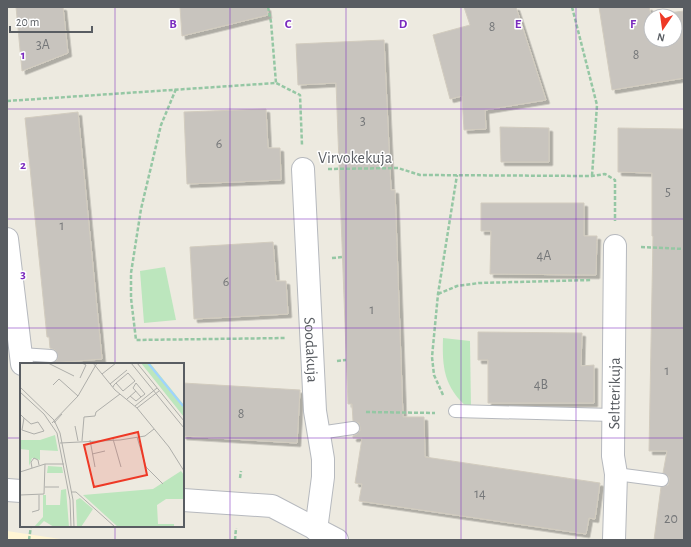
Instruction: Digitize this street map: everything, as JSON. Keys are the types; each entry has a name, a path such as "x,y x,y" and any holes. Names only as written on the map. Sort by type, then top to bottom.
{"street":[{"name":"Soodakuja","path":"303,169 315,411 323,459 323,477 316,530"},
{"path":"7,239 21,359"},
{"name":"Seltterikuja","path":"614,540 616,474 613,456 615,246"},
{"path":"7,490 20,491"},
{"path":"184,500 272,506 337,540"}],"lane":[{"path":"21,359 50,356"},
{"path":"455,411 613,415"},
{"path":"319,433 353,428"},
{"path":"616,474 662,480"}],"path":[{"path":"268,7 271,22 276,83"},
{"path":"572,7 597,105 592,176"},
{"name":"Virvokekuja","path":"7,101 276,83 300,95 303,169 398,168 420,175 592,176 606,174 615,180 615,246"},
{"path":"176,89 161,125 141,209 131,273 131,298 136,340 312,337"},
{"path":"455,411 441,393 433,369 432,357 438,294 457,175"},
{"path":"615,246 684,249"},
{"path":"438,294 457,286 479,283 615,280"},
{"path":"361,412 429,413 455,411"},
{"path":"29,540 31,527"}],"shaded area":[{"path":"7,531 67,540 7,540"}],"green space":[{"path":"165,267 176,320 144,323 140,271"},
{"path":"443,338 470,341 471,407 467,407 459,399 449,384 444,367"}],"building":[{"path":"16,7 63,7 68,53 22,71"},
{"path":"180,7 267,7 268,15 182,36"},
{"path":"464,7 516,7 546,100 485,110 486,129 464,130 462,96 450,99 433,35 470,25"},
{"path":"599,7 649,7 643,8 643,48 683,48 684,11 684,78 612,90"},
{"path":"384,40 391,190 395,190 403,417 424,417 425,457 600,483 595,519 589,518 586,534 359,501 362,484 355,483 362,438 353,438 353,436 360,431 360,427 359,423 353,421 352,404 348,404 336,83 298,85 296,44"},
{"path":"266,109 268,148 280,148 281,180 187,184 184,112"},
{"path":"78,112 102,359 51,363 57,360 58,356 55,350 50,348 49,337 47,337 25,118"},
{"path":"500,127 549,128 549,162 501,162"},
{"path":"618,128 684,129 684,540 654,540 661,487 668,485 669,477 663,473 667,451 649,451 653,236 652,173 618,172"},
{"path":"481,203 584,203 584,236 597,236 596,275 490,274 491,231 481,231"},
{"path":"273,242 276,281 286,281 288,314 194,319 190,247"},
{"path":"478,332 582,333 581,366 594,365 594,403 488,403 488,360 478,360"},
{"path":"184,383 300,390 297,443 184,436"}]}
